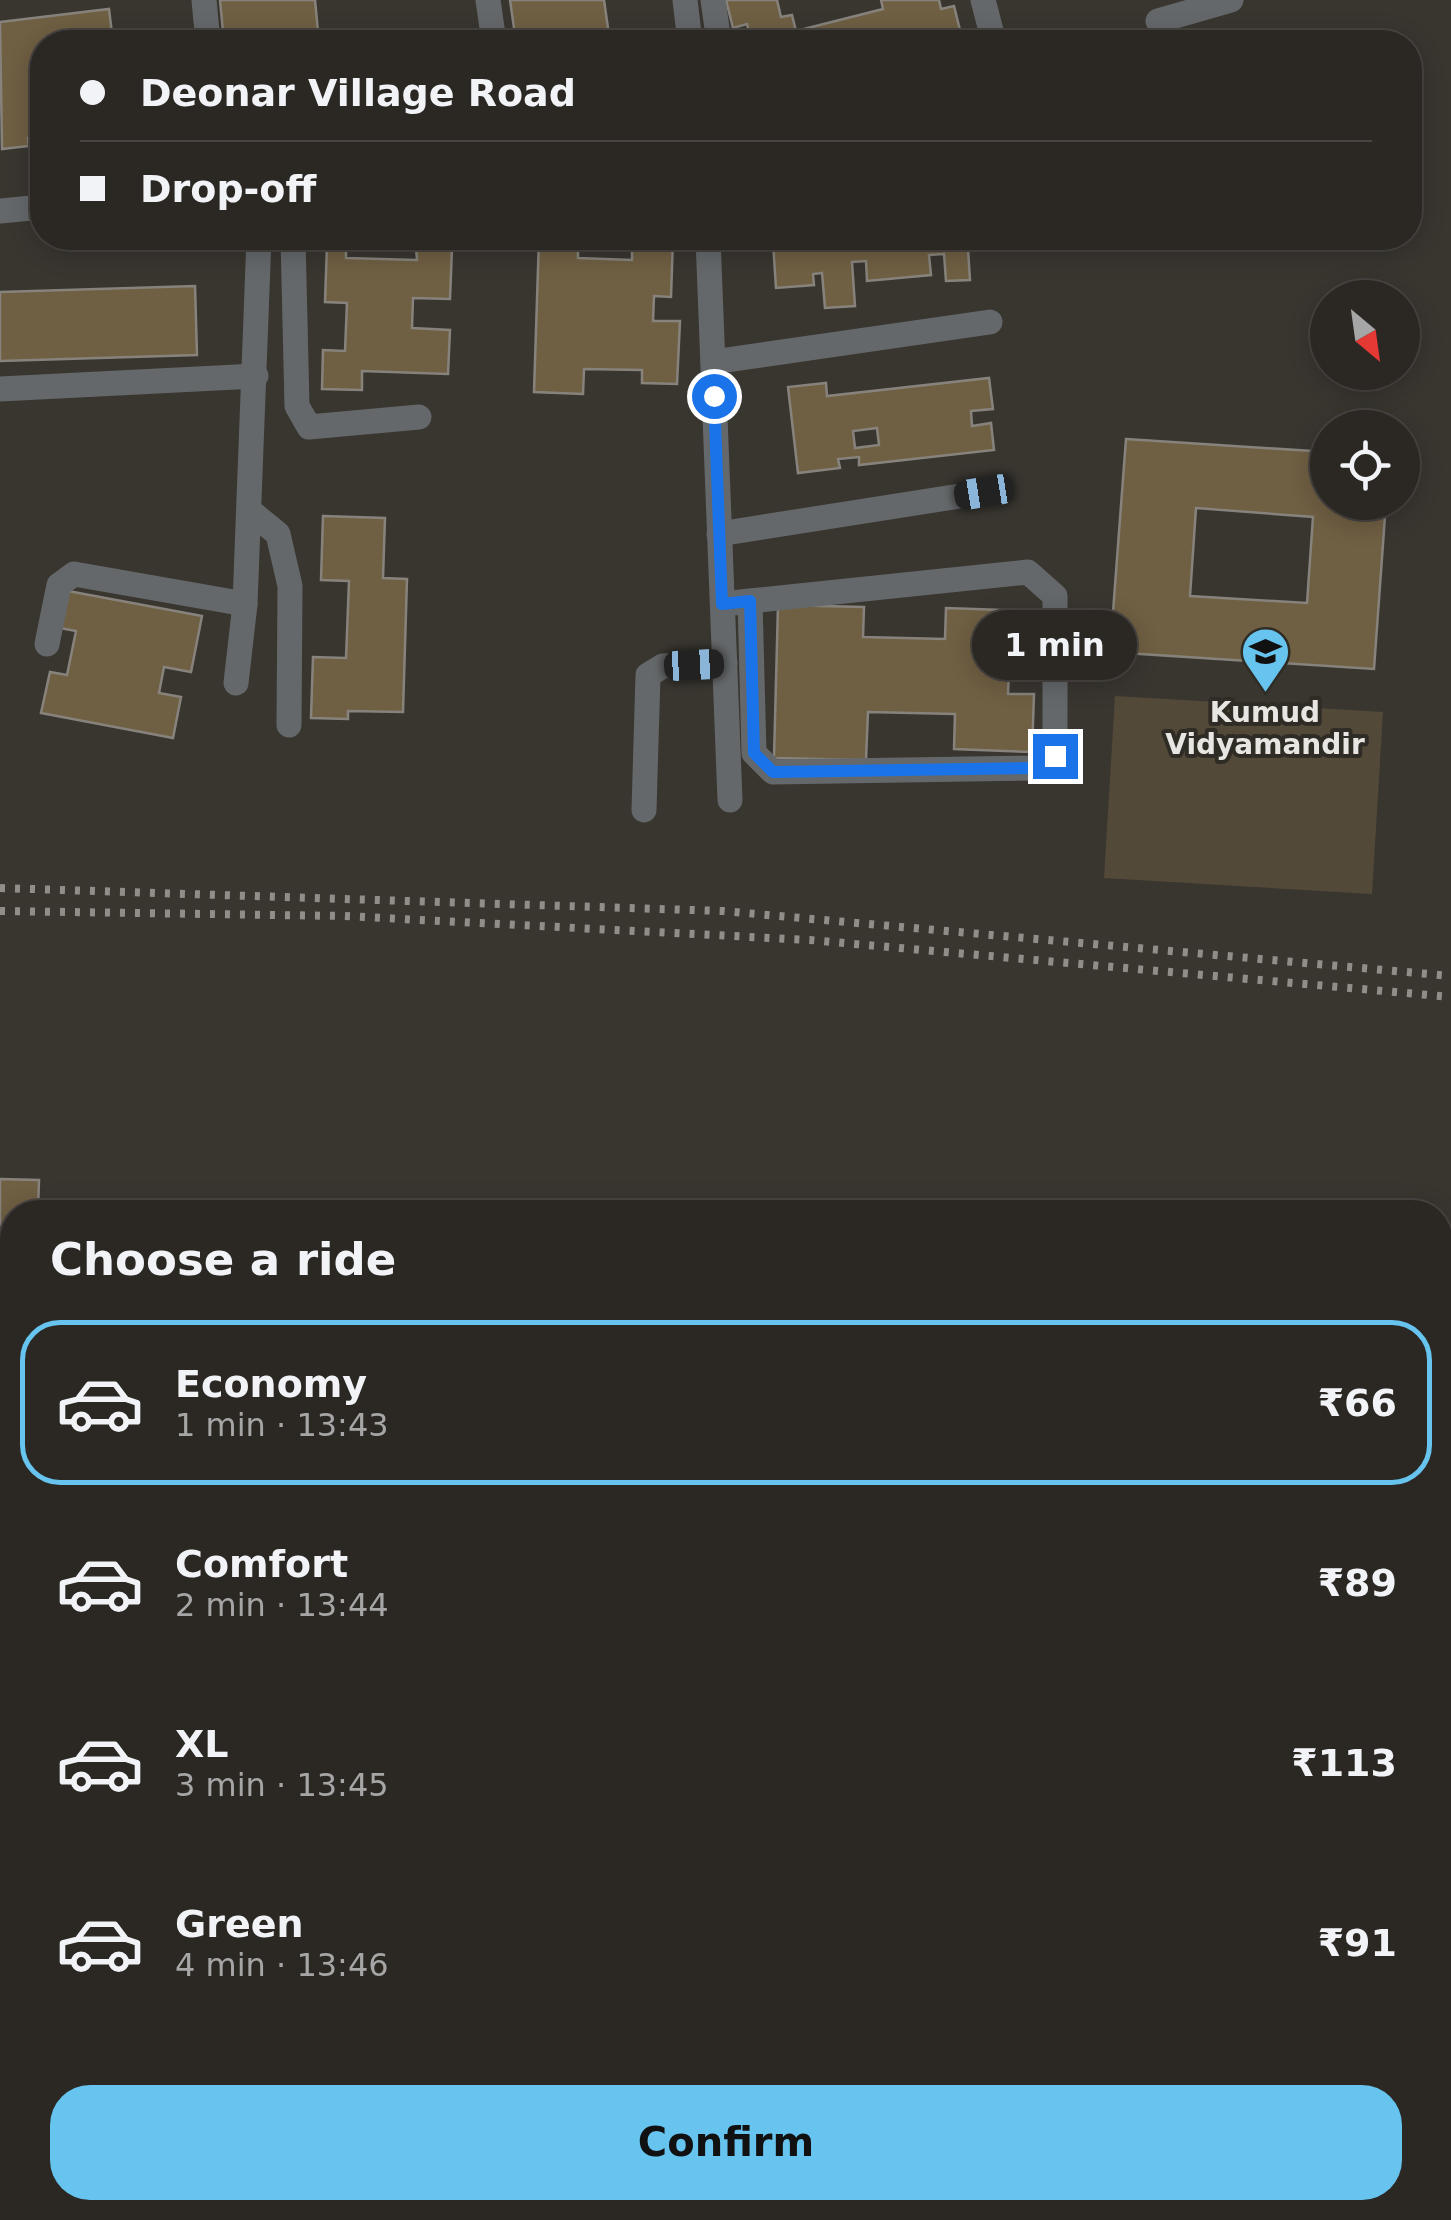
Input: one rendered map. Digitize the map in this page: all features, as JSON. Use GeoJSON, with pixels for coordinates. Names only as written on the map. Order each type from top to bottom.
{"type":"FeatureCollection","features":[{"type":"Feature","properties":{"kind":"street"},"geometry":{"type":"LineString","coordinates":[[204,0],[207,30]]}},
{"type":"Feature","properties":{"kind":"street"},"geometry":{"type":"LineString","coordinates":[[488,0],[492,30]]}},
{"type":"Feature","properties":{"kind":"street"},"geometry":{"type":"LineString","coordinates":[[685,0],[689,30]]}},
{"type":"Feature","properties":{"kind":"street"},"geometry":{"type":"LineString","coordinates":[[714,0],[718,30]]}},
{"type":"Feature","properties":{"kind":"street"},"geometry":{"type":"LineString","coordinates":[[983,0],[991,30]]}},
{"type":"Feature","properties":{"kind":"street"},"geometry":{"type":"LineString","coordinates":[[1158,21],[1231,0]]}},
{"type":"Feature","properties":{"kind":"street"},"geometry":{"type":"LineString","coordinates":[[0,211],[30,208]]}},
{"type":"Feature","properties":{"kind":"street"},"geometry":{"type":"LineString","coordinates":[[236,683],[250,511],[259,250]]}},
{"type":"Feature","properties":{"kind":"street"},"geometry":{"type":"LineString","coordinates":[[294,250],[297,406],[309,427],[419,417]]}},
{"type":"Feature","properties":{"kind":"street"},"geometry":{"type":"LineString","coordinates":[[708,250],[730,800]]}},
{"type":"Feature","properties":{"kind":"street"},"geometry":{"type":"LineString","coordinates":[[713,362],[990,322]]}},
{"type":"Feature","properties":{"kind":"street"},"geometry":{"type":"LineString","coordinates":[[0,389],[256,376]]}},
{"type":"Feature","properties":{"kind":"street"},"geometry":{"type":"LineString","coordinates":[[719,534],[984,492]]}},
{"type":"Feature","properties":{"kind":"street"},"geometry":{"type":"LineString","coordinates":[[250,511],[278,534],[290,586],[289,725]]}},
{"type":"Feature","properties":{"kind":"street"},"geometry":{"type":"LineString","coordinates":[[722,604],[750,601],[1028,572],[1054,596],[1055,756],[1038,768],[773,772],[754,753],[750,601]]}},
{"type":"Feature","properties":{"kind":"street"},"geometry":{"type":"LineString","coordinates":[[47,644],[58,585],[74,574],[245,604]]}},
{"type":"Feature","properties":{"kind":"street"},"geometry":{"type":"LineString","coordinates":[[644,810],[648,676],[662,666],[725,663]]}},
{"type":"Feature","properties":{"kind":"shaded area"},"geometry":{"type":"Polygon","coordinates":[[[1115,696],[1383,712],[1372,894],[1104,878],[1115,696]]]}},
{"type":"Feature","properties":{"kind":"building"},"geometry":{"type":"Polygon","coordinates":[[[220,0],[315,0],[318,30],[223,30],[220,0]]]}},
{"type":"Feature","properties":{"kind":"building"},"geometry":{"type":"Polygon","coordinates":[[[510,0],[604,0],[608,30],[514,30],[510,0]]]}},
{"type":"Feature","properties":{"kind":"building"},"geometry":{"type":"Polygon","coordinates":[[[726,0],[777,0],[781,17],[792,15],[796,30],[748,30],[747,24],[733,28],[726,0]]]}},
{"type":"Feature","properties":{"kind":"building"},"geometry":{"type":"Polygon","coordinates":[[[881,0],[939,0],[941,9],[954,6],[960,30],[800,30],[883,9],[881,0]]]}},
{"type":"Feature","properties":{"kind":"building"},"geometry":{"type":"Polygon","coordinates":[[[109,9],[112,30],[30,30],[29,146],[2,149],[0,22],[109,9]]]}},
{"type":"Feature","properties":{"kind":"building"},"geometry":{"type":"Polygon","coordinates":[[[327,250],[346,250],[346,258],[417,260],[416,250],[452,250],[450,299],[413,298],[412,328],[450,330],[448,374],[362,371],[362,390],[322,389],[323,350],[345,351],[347,303],[325,302],[327,250]]]}},
{"type":"Feature","properties":{"kind":"building"},"geometry":{"type":"Polygon","coordinates":[[[539,250],[578,250],[578,258],[632,260],[632,250],[673,250],[671,297],[654,296],[653,321],[680,321],[677,384],[642,383],[642,370],[584,369],[583,394],[534,392],[539,250]]]}},
{"type":"Feature","properties":{"kind":"building"},"geometry":{"type":"Polygon","coordinates":[[[774,250],[968,250],[970,280],[946,281],[944,254],[929,255],[931,275],[867,281],[866,261],[852,262],[855,306],[825,308],[822,273],[813,274],[814,285],[776,288],[774,250]]]}},
{"type":"Feature","properties":{"kind":"building"},"geometry":{"type":"Polygon","coordinates":[[[195,286],[197,355],[0,361],[0,292],[195,286]]]}},
{"type":"Feature","properties":{"kind":"building"},"geometry":{"type":"Polygon","coordinates":[[[989,378],[993,409],[971,411],[972,426],[991,423],[994,450],[859,465],[859,457],[838,459],[840,468],[798,473],[788,387],[826,383],[827,396],[989,378]],[[877,428],[853,431],[855,448],[879,445],[877,428]]]}},
{"type":"Feature","properties":{"kind":"building"},"geometry":{"type":"Polygon","coordinates":[[[1126,439],[1310,451],[1310,517],[1196,508],[1190,596],[1307,603],[1313,520],[1385,520],[1374,669],[1110,652],[1126,439]]]}},
{"type":"Feature","properties":{"kind":"building"},"geometry":{"type":"Polygon","coordinates":[[[323,516],[385,518],[383,578],[407,579],[403,712],[348,711],[348,719],[311,718],[313,657],[346,658],[349,581],[321,580],[323,516]]]}},
{"type":"Feature","properties":{"kind":"building"},"geometry":{"type":"Polygon","coordinates":[[[68,591],[202,616],[191,672],[164,667],[159,693],[181,697],[173,738],[41,713],[50,672],[67,675],[76,631],[60,628],[68,591]]]}},
{"type":"Feature","properties":{"kind":"building"},"geometry":{"type":"Polygon","coordinates":[[[778,605],[864,607],[863,637],[945,639],[946,608],[1035,611],[1035,647],[1010,646],[1008,694],[1034,694],[1032,752],[954,749],[955,714],[868,712],[866,760],[774,758],[778,605]]]}},
{"type":"Feature","properties":{"kind":"building"},"geometry":{"type":"Polygon","coordinates":[[[0,1179],[39,1180],[38,1200],[0,1200],[0,1179]]]}},
{"type":"Feature","properties":{"kind":"railway"},"geometry":{"type":"LineString","coordinates":[[0,888],[723,911],[1451,976]]}},
{"type":"Feature","properties":{"kind":"railway"},"geometry":{"type":"LineString","coordinates":[[0,911],[344,916],[810,940],[1451,997]]}},
{"type":"Feature","properties":{"kind":"place","name":"Kumud Vidyamandir"},"geometry":{"type":"Point","coordinates":[1265,694]}},
{"type":"Feature","properties":{"kind":"route"},"geometry":{"type":"LineString","coordinates":[[714,396],[722,604],[750,601],[754,753],[773,772],[1038,768],[1055,756]]}}]}
